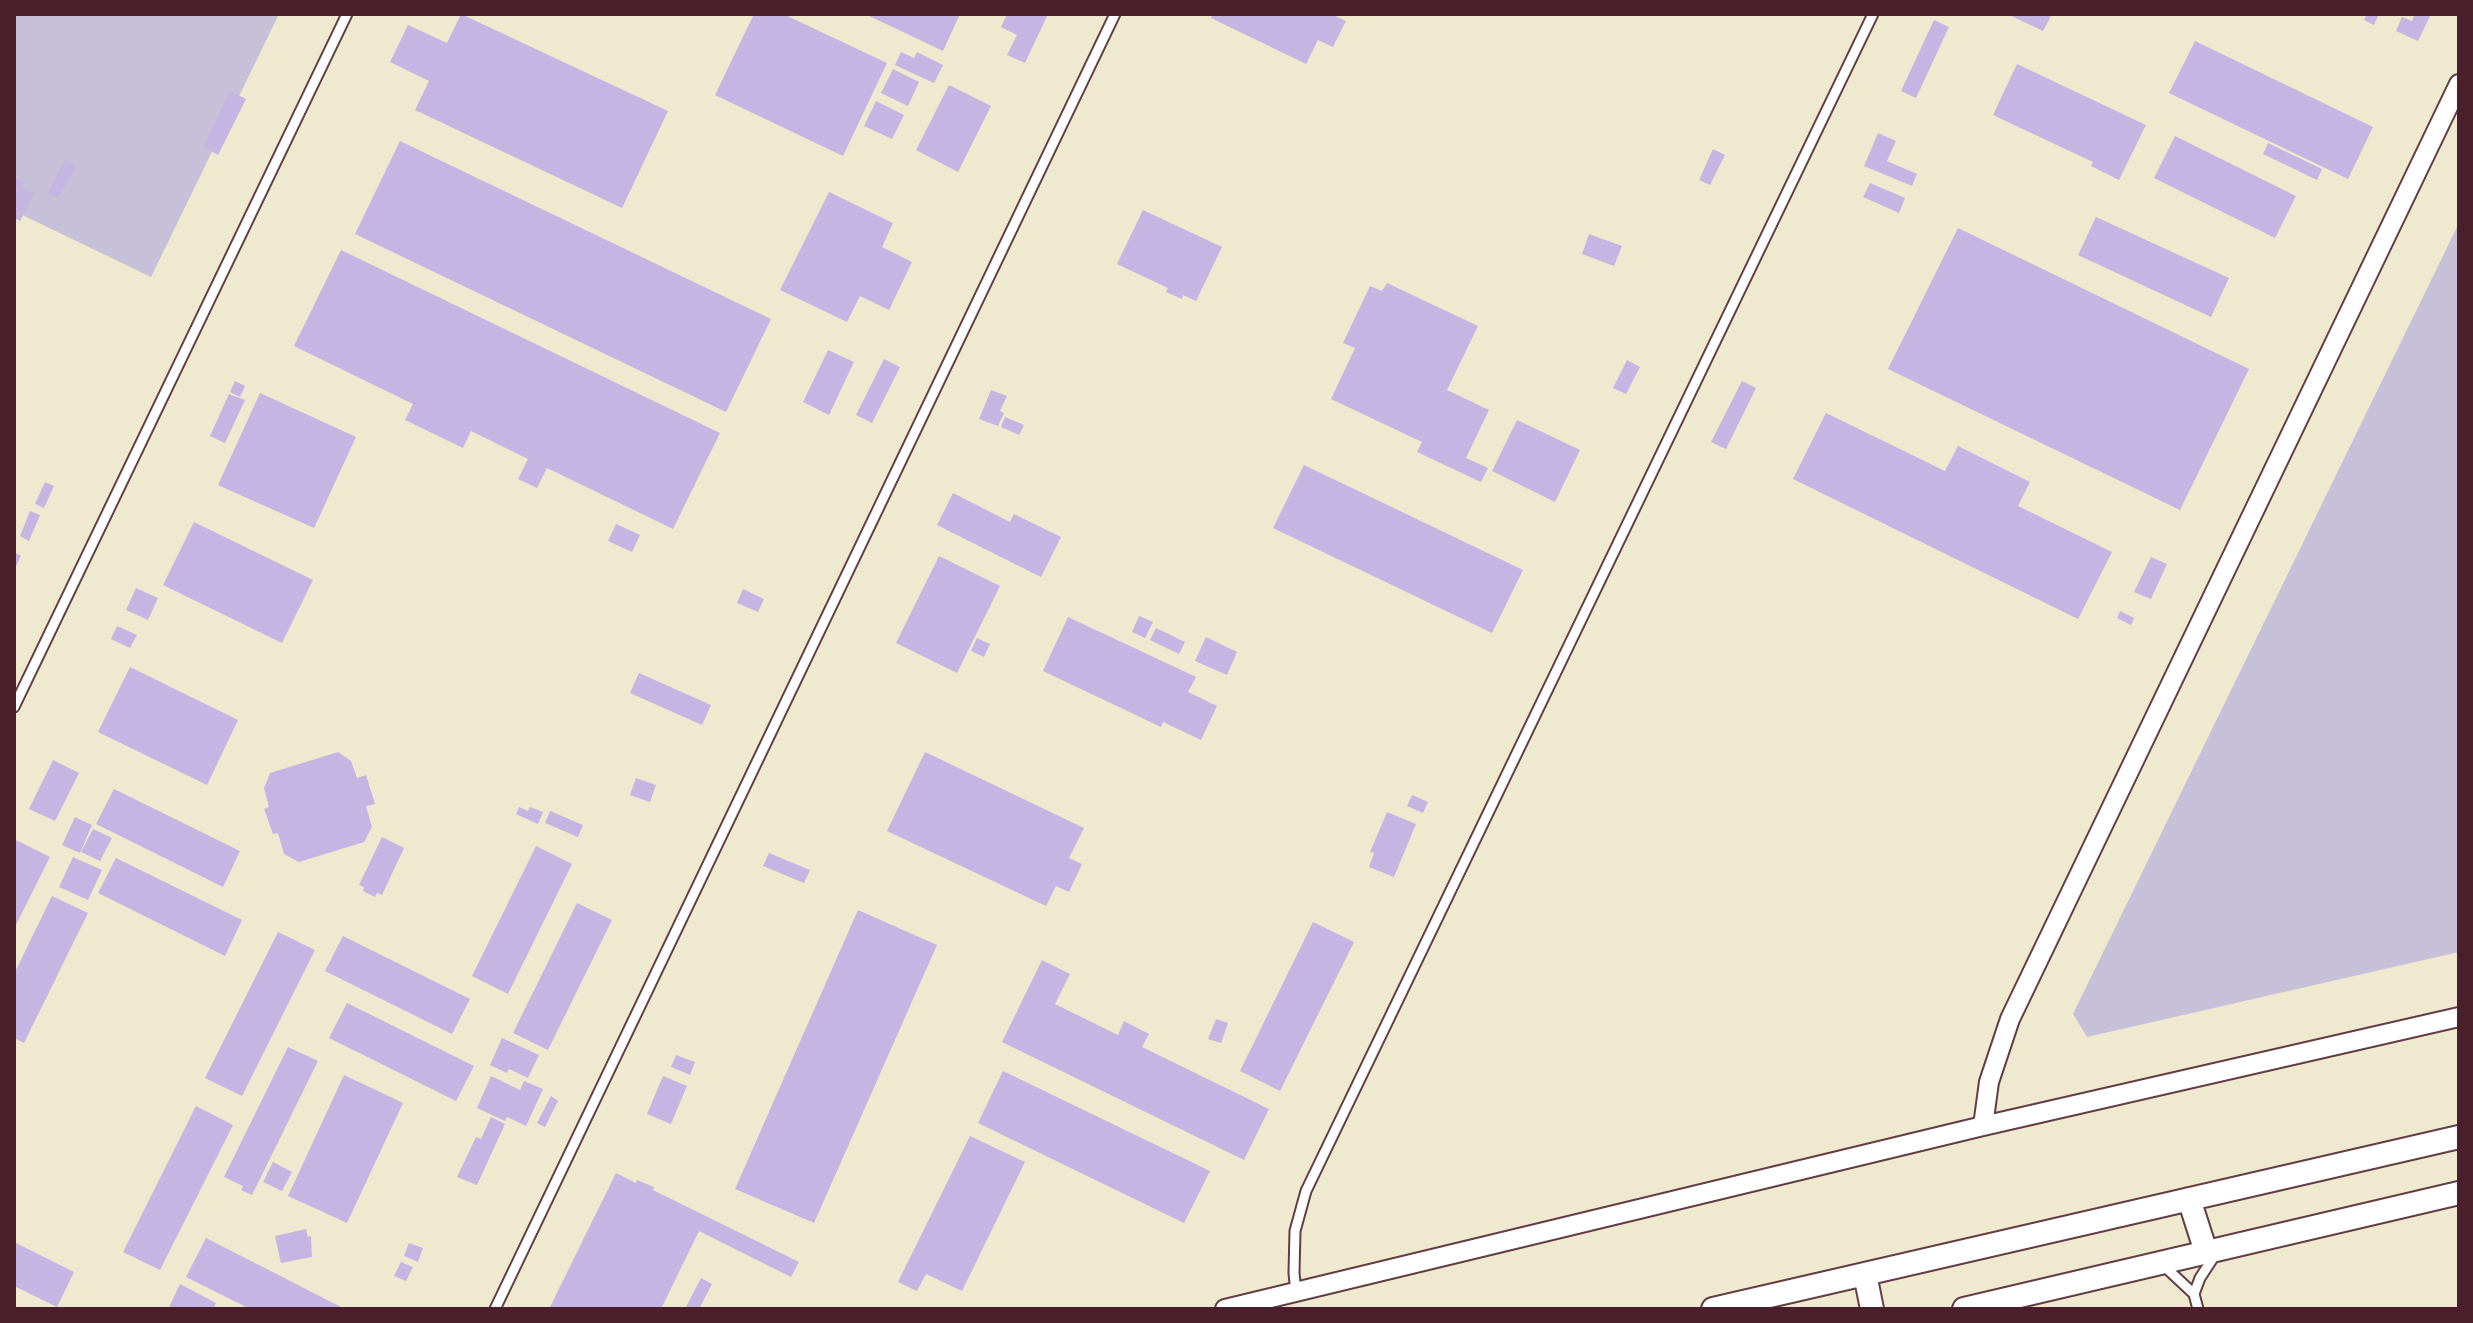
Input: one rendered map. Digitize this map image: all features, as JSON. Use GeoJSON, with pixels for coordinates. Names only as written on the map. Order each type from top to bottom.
{"type":"FeatureCollection","features":[{"type":"Feature","properties":{"kind":"street"},"geometry":{"type":"LineString","coordinates":[[1983,1126],[1989,1082],[2010,1019],[2459,84]]}},
{"type":"Feature","properties":{"kind":"street"},"geometry":{"type":"LineString","coordinates":[[1225,1309],[1983,1126],[2459,1017]]}},
{"type":"Feature","properties":{"kind":"street"},"geometry":{"type":"LineString","coordinates":[[1713,1309],[2459,1137]]}},
{"type":"Feature","properties":{"kind":"street"},"geometry":{"type":"LineString","coordinates":[[1964,1309],[2452,1198]]}},
{"type":"Feature","properties":{"kind":"street"},"geometry":{"type":"LineString","coordinates":[[2189,1199],[2213,1250]]}},
{"type":"Feature","properties":{"kind":"street"},"geometry":{"type":"LineString","coordinates":[[1865,1274],[1872,1309]]}},
{"type":"Feature","properties":{"kind":"lane"},"geometry":{"type":"LineString","coordinates":[[14,707],[347,14]]}},
{"type":"Feature","properties":{"kind":"lane"},"geometry":{"type":"LineString","coordinates":[[495,1309],[1115,14]]}},
{"type":"Feature","properties":{"kind":"lane"},"geometry":{"type":"LineString","coordinates":[[1296,1293],[1293,1262],[1295,1231],[1306,1191],[1873,14]]}},
{"type":"Feature","properties":{"kind":"lane"},"geometry":{"type":"LineString","coordinates":[[2194,1294],[2213,1250]]}},
{"type":"Feature","properties":{"kind":"lane"},"geometry":{"type":"LineString","coordinates":[[2161,1263],[2194,1294],[2198,1309]]}},
{"type":"Feature","properties":{"kind":"shaded area"},"geometry":{"type":"Polygon","coordinates":[[[14,14],[279,14],[151,277],[14,211],[14,14]]]}},
{"type":"Feature","properties":{"kind":"shaded area"},"geometry":{"type":"Polygon","coordinates":[[[2459,223],[2459,952],[2087,1037],[2073,1014],[2459,223]]]}},
{"type":"Feature","properties":{"kind":"building"},"geometry":{"type":"Polygon","coordinates":[[[461,14],[668,111],[622,208],[415,110],[429,81],[390,62],[408,25],[447,43],[461,14]]]}},
{"type":"Feature","properties":{"kind":"building"},"geometry":{"type":"Polygon","coordinates":[[[754,14],[783,14],[887,63],[843,156],[715,95],[754,14]]]}},
{"type":"Feature","properties":{"kind":"building"},"geometry":{"type":"Polygon","coordinates":[[[865,14],[960,14],[943,51],[865,14]]]}},
{"type":"Feature","properties":{"kind":"building"},"geometry":{"type":"Polygon","coordinates":[[[1007,14],[1048,14],[1025,63],[1007,55],[1017,35],[1001,27],[1007,14]]]}},
{"type":"Feature","properties":{"kind":"building"},"geometry":{"type":"Polygon","coordinates":[[[1213,14],[1331,14],[1346,21],[1333,47],[1318,40],[1306,64],[1211,18],[1213,14]]]}},
{"type":"Feature","properties":{"kind":"building"},"geometry":{"type":"Polygon","coordinates":[[[2007,14],[2052,14],[2043,31],[2007,14]]]}},
{"type":"Feature","properties":{"kind":"building"},"geometry":{"type":"Polygon","coordinates":[[[2367,14],[2379,14],[2374,25],[2364,20],[2367,14]]]}},
{"type":"Feature","properties":{"kind":"building"},"geometry":{"type":"Polygon","coordinates":[[[2415,14],[2431,14],[2418,41],[2396,31],[2402,17],[2412,21],[2415,14]]]}},
{"type":"Feature","properties":{"kind":"building"},"geometry":{"type":"Polygon","coordinates":[[[1934,20],[1949,27],[1916,98],[1901,91],[1934,20]]]}},
{"type":"Feature","properties":{"kind":"building"},"geometry":{"type":"Polygon","coordinates":[[[2195,41],[2373,127],[2348,179],[2169,93],[2195,41]]]}},
{"type":"Feature","properties":{"kind":"building"},"geometry":{"type":"Polygon","coordinates":[[[901,52],[914,58],[917,52],[943,65],[934,83],[895,65],[901,52]]]}},
{"type":"Feature","properties":{"kind":"building"},"geometry":{"type":"Polygon","coordinates":[[[2017,64],[2146,125],[2119,180],[2091,166],[2093,162],[1993,115],[2017,64]]]}},
{"type":"Feature","properties":{"kind":"building"},"geometry":{"type":"Polygon","coordinates":[[[893,69],[919,82],[908,106],[881,93],[893,69]]]}},
{"type":"Feature","properties":{"kind":"building"},"geometry":{"type":"Polygon","coordinates":[[[949,85],[991,106],[958,172],[916,150],[949,85]]]}},
{"type":"Feature","properties":{"kind":"building"},"geometry":{"type":"Polygon","coordinates":[[[230,91],[246,99],[218,155],[203,147],[230,91]]]}},
{"type":"Feature","properties":{"kind":"building"},"geometry":{"type":"Polygon","coordinates":[[[876,101],[904,115],[892,139],[864,126],[876,101]]]}},
{"type":"Feature","properties":{"kind":"building"},"geometry":{"type":"Polygon","coordinates":[[[1878,133],[1896,141],[1887,161],[1917,174],[1912,186],[1864,166],[1878,133]]]}},
{"type":"Feature","properties":{"kind":"building"},"geometry":{"type":"Polygon","coordinates":[[[2175,136],[2296,196],[2275,238],[2154,178],[2175,136]]]}},
{"type":"Feature","properties":{"kind":"building"},"geometry":{"type":"Polygon","coordinates":[[[400,141],[771,319],[726,412],[355,234],[400,141]]]}},
{"type":"Feature","properties":{"kind":"building"},"geometry":{"type":"Polygon","coordinates":[[[2268,143],[2322,169],[2317,180],[2263,154],[2268,143]]]}},
{"type":"Feature","properties":{"kind":"building"},"geometry":{"type":"Polygon","coordinates":[[[1713,149],[1725,155],[1710,185],[1699,180],[1713,149]]]}},
{"type":"Feature","properties":{"kind":"building"},"geometry":{"type":"Polygon","coordinates":[[[65,160],[76,166],[58,198],[48,193],[65,160]]]}},
{"type":"Feature","properties":{"kind":"building"},"geometry":{"type":"Polygon","coordinates":[[[14,178],[24,183],[22,188],[34,193],[20,221],[14,218],[14,178]]]}},
{"type":"Feature","properties":{"kind":"building"},"geometry":{"type":"Polygon","coordinates":[[[1870,183],[1905,198],[1899,213],[1863,197],[1870,183]]]}},
{"type":"Feature","properties":{"kind":"building"},"geometry":{"type":"Polygon","coordinates":[[[829,192],[893,223],[882,247],[912,262],[889,310],[860,296],[847,322],[780,290],[829,192]]]}},
{"type":"Feature","properties":{"kind":"building"},"geometry":{"type":"Polygon","coordinates":[[[1143,210],[1222,247],[1196,301],[1166,292],[1168,288],[1117,264],[1143,210]]]}},
{"type":"Feature","properties":{"kind":"building"},"geometry":{"type":"Polygon","coordinates":[[[2096,217],[2229,278],[2211,317],[2078,255],[2096,217]]]}},
{"type":"Feature","properties":{"kind":"building"},"geometry":{"type":"Polygon","coordinates":[[[1958,228],[2249,369],[2180,510],[1888,369],[1958,228]]]}},
{"type":"Feature","properties":{"kind":"building"},"geometry":{"type":"Polygon","coordinates":[[[1589,234],[1622,246],[1614,266],[1582,254],[1589,234]]]}},
{"type":"Feature","properties":{"kind":"building"},"geometry":{"type":"Polygon","coordinates":[[[341,250],[720,433],[673,529],[547,468],[537,488],[518,479],[528,459],[471,431],[463,448],[405,420],[413,404],[294,346],[341,250]]]}},
{"type":"Feature","properties":{"kind":"building"},"geometry":{"type":"Polygon","coordinates":[[[1387,283],[1478,326],[1447,390],[1489,410],[1466,458],[1488,468],[1481,482],[1417,452],[1422,442],[1331,399],[1355,348],[1343,343],[1370,286],[1382,291],[1387,283]]]}},
{"type":"Feature","properties":{"kind":"building"},"geometry":{"type":"Polygon","coordinates":[[[828,350],[854,362],[829,415],[803,402],[828,350]]]}},
{"type":"Feature","properties":{"kind":"building"},"geometry":{"type":"Polygon","coordinates":[[[884,359],[900,367],[872,423],[856,415],[884,359]]]}},
{"type":"Feature","properties":{"kind":"building"},"geometry":{"type":"Polygon","coordinates":[[[1627,360],[1640,367],[1626,394],[1613,388],[1627,360]]]}},
{"type":"Feature","properties":{"kind":"building"},"geometry":{"type":"Polygon","coordinates":[[[235,381],[245,386],[240,397],[230,392],[235,381]]]}},
{"type":"Feature","properties":{"kind":"building"},"geometry":{"type":"Polygon","coordinates":[[[1742,381],[1756,388],[1726,449],[1711,442],[1742,381]]]}},
{"type":"Feature","properties":{"kind":"building"},"geometry":{"type":"Polygon","coordinates":[[[991,390],[1007,396],[998,426],[979,419],[991,390]]]}},
{"type":"Feature","properties":{"kind":"building"},"geometry":{"type":"Polygon","coordinates":[[[260,393],[356,437],[314,528],[218,485],[260,393]]]}},
{"type":"Feature","properties":{"kind":"building"},"geometry":{"type":"Polygon","coordinates":[[[229,394],[245,400],[225,443],[210,436],[229,394]]]}},
{"type":"Feature","properties":{"kind":"building"},"geometry":{"type":"Polygon","coordinates":[[[1826,413],[1945,471],[1958,446],[2030,482],[2018,506],[2112,552],[2078,619],[1793,479],[1826,413]]]}},
{"type":"Feature","properties":{"kind":"building"},"geometry":{"type":"Polygon","coordinates":[[[1005,417],[1024,425],[1019,435],[1001,427],[1005,417]]]}},
{"type":"Feature","properties":{"kind":"building"},"geometry":{"type":"Polygon","coordinates":[[[1517,420],[1580,450],[1555,502],[1492,471],[1517,420]]]}},
{"type":"Feature","properties":{"kind":"building"},"geometry":{"type":"Polygon","coordinates":[[[1304,465],[1523,570],[1492,633],[1273,528],[1304,465]]]}},
{"type":"Feature","properties":{"kind":"building"},"geometry":{"type":"Polygon","coordinates":[[[45,482],[54,486],[44,508],[35,504],[45,482]]]}},
{"type":"Feature","properties":{"kind":"building"},"geometry":{"type":"Polygon","coordinates":[[[953,493],[1010,522],[1014,514],[1061,537],[1041,577],[937,525],[953,493]]]}},
{"type":"Feature","properties":{"kind":"building"},"geometry":{"type":"Polygon","coordinates":[[[30,511],[40,515],[29,541],[20,536],[30,511]]]}},
{"type":"Feature","properties":{"kind":"building"},"geometry":{"type":"Polygon","coordinates":[[[194,522],[313,580],[282,643],[163,585],[194,522]]]}},
{"type":"Feature","properties":{"kind":"building"},"geometry":{"type":"Polygon","coordinates":[[[616,524],[640,535],[632,552],[608,541],[616,524]]]}},
{"type":"Feature","properties":{"kind":"building"},"geometry":{"type":"Polygon","coordinates":[[[14,552],[21,556],[14,570],[14,552]]]}},
{"type":"Feature","properties":{"kind":"building"},"geometry":{"type":"Polygon","coordinates":[[[939,556],[1000,586],[957,673],[896,643],[939,556]]]}},
{"type":"Feature","properties":{"kind":"building"},"geometry":{"type":"Polygon","coordinates":[[[2151,557],[2167,564],[2151,599],[2134,592],[2151,557]]]}},
{"type":"Feature","properties":{"kind":"building"},"geometry":{"type":"Polygon","coordinates":[[[136,588],[158,598],[148,620],[126,610],[136,588]]]}},
{"type":"Feature","properties":{"kind":"building"},"geometry":{"type":"Polygon","coordinates":[[[743,589],[764,599],[758,612],[737,603],[743,589]]]}},
{"type":"Feature","properties":{"kind":"building"},"geometry":{"type":"Polygon","coordinates":[[[2120,611],[2134,618],[2131,625],[2117,618],[2120,611]]]}},
{"type":"Feature","properties":{"kind":"building"},"geometry":{"type":"Polygon","coordinates":[[[1139,616],[1153,622],[1145,638],[1132,632],[1139,616]]]}},
{"type":"Feature","properties":{"kind":"building"},"geometry":{"type":"Polygon","coordinates":[[[1068,617],[1196,677],[1188,692],[1217,706],[1201,740],[1163,722],[1161,727],[1043,671],[1068,617]]]}},
{"type":"Feature","properties":{"kind":"building"},"geometry":{"type":"Polygon","coordinates":[[[117,626],[137,635],[130,648],[111,639],[117,626]]]}},
{"type":"Feature","properties":{"kind":"building"},"geometry":{"type":"Polygon","coordinates":[[[1156,628],[1185,642],[1179,654],[1150,640],[1156,628]]]}},
{"type":"Feature","properties":{"kind":"building"},"geometry":{"type":"Polygon","coordinates":[[[1206,637],[1237,652],[1227,675],[1195,661],[1206,637]]]}},
{"type":"Feature","properties":{"kind":"building"},"geometry":{"type":"Polygon","coordinates":[[[977,638],[990,644],[984,657],[971,651],[977,638]]]}},
{"type":"Feature","properties":{"kind":"building"},"geometry":{"type":"Polygon","coordinates":[[[130,667],[238,720],[207,785],[98,732],[130,667]]]}},
{"type":"Feature","properties":{"kind":"building"},"geometry":{"type":"Polygon","coordinates":[[[639,673],[711,705],[702,725],[630,693],[639,673]]]}},
{"type":"Feature","properties":{"kind":"building"},"geometry":{"type":"Polygon","coordinates":[[[338,752],[351,761],[357,778],[366,775],[375,804],[366,806],[372,827],[364,842],[299,862],[284,854],[278,833],[273,834],[264,809],[269,807],[264,788],[270,773],[338,752]]]}},
{"type":"Feature","properties":{"kind":"building"},"geometry":{"type":"Polygon","coordinates":[[[925,752],[1084,828],[1069,858],[1082,864],[1069,892],[1056,886],[1046,906],[887,831],[925,752]]]}},
{"type":"Feature","properties":{"kind":"building"},"geometry":{"type":"Polygon","coordinates":[[[53,760],[79,773],[55,821],[29,809],[53,760]]]}},
{"type":"Feature","properties":{"kind":"building"},"geometry":{"type":"Polygon","coordinates":[[[636,778],[656,785],[650,802],[630,795],[636,778]]]}},
{"type":"Feature","properties":{"kind":"building"},"geometry":{"type":"Polygon","coordinates":[[[114,789],[240,851],[223,887],[96,824],[114,789]]]}},
{"type":"Feature","properties":{"kind":"building"},"geometry":{"type":"Polygon","coordinates":[[[1412,795],[1428,802],[1423,813],[1407,806],[1412,795]]]}},
{"type":"Feature","properties":{"kind":"building"},"geometry":{"type":"Polygon","coordinates":[[[519,807],[543,812],[538,824],[516,814],[519,807]]]}},
{"type":"Feature","properties":{"kind":"building"},"geometry":{"type":"Polygon","coordinates":[[[550,811],[583,825],[578,837],[545,823],[550,811]]]}},
{"type":"Feature","properties":{"kind":"building"},"geometry":{"type":"Polygon","coordinates":[[[1387,812],[1416,824],[1394,877],[1369,867],[1374,853],[1370,852],[1387,812]]]}},
{"type":"Feature","properties":{"kind":"building"},"geometry":{"type":"Polygon","coordinates":[[[75,817],[92,825],[80,853],[62,845],[75,817]]]}},
{"type":"Feature","properties":{"kind":"building"},"geometry":{"type":"Polygon","coordinates":[[[93,829],[112,838],[100,861],[81,852],[93,829]]]}},
{"type":"Feature","properties":{"kind":"building"},"geometry":{"type":"Polygon","coordinates":[[[382,837],[404,848],[382,895],[377,893],[375,897],[359,885],[382,837]]]}},
{"type":"Feature","properties":{"kind":"building"},"geometry":{"type":"Polygon","coordinates":[[[14,839],[50,857],[14,929],[14,839]]]}},
{"type":"Feature","properties":{"kind":"building"},"geometry":{"type":"Polygon","coordinates":[[[536,846],[572,864],[508,994],[472,976],[536,846]]]}},
{"type":"Feature","properties":{"kind":"building"},"geometry":{"type":"Polygon","coordinates":[[[769,853],[810,870],[804,883],[763,866],[769,853]]]}},
{"type":"Feature","properties":{"kind":"building"},"geometry":{"type":"Polygon","coordinates":[[[73,857],[102,870],[88,900],[59,887],[73,857]]]}},
{"type":"Feature","properties":{"kind":"building"},"geometry":{"type":"Polygon","coordinates":[[[116,858],[242,920],[225,956],[98,893],[116,858]]]}},
{"type":"Feature","properties":{"kind":"building"},"geometry":{"type":"Polygon","coordinates":[[[52,896],[88,913],[24,1043],[14,1038],[14,974],[52,896]]]}},
{"type":"Feature","properties":{"kind":"building"},"geometry":{"type":"Polygon","coordinates":[[[577,903],[612,920],[548,1050],[513,1033],[577,903]]]}},
{"type":"Feature","properties":{"kind":"building"},"geometry":{"type":"Polygon","coordinates":[[[858,910],[937,945],[814,1223],[735,1189],[858,910]]]}},
{"type":"Feature","properties":{"kind":"building"},"geometry":{"type":"Polygon","coordinates":[[[1313,922],[1354,942],[1280,1091],[1240,1071],[1313,922]]]}},
{"type":"Feature","properties":{"kind":"building"},"geometry":{"type":"Polygon","coordinates":[[[278,932],[315,950],[242,1096],[205,1078],[278,932]]]}},
{"type":"Feature","properties":{"kind":"building"},"geometry":{"type":"Polygon","coordinates":[[[343,936],[470,999],[452,1034],[325,971],[343,936]]]}},
{"type":"Feature","properties":{"kind":"building"},"geometry":{"type":"Polygon","coordinates":[[[1042,960],[1070,974],[1055,1004],[1118,1035],[1124,1021],[1149,1034],[1142,1047],[1269,1109],[1244,1160],[1002,1042],[1042,960]]]}},
{"type":"Feature","properties":{"kind":"building"},"geometry":{"type":"Polygon","coordinates":[[[347,1003],[474,1066],[456,1101],[329,1038],[347,1003]]]}},
{"type":"Feature","properties":{"kind":"building"},"geometry":{"type":"Polygon","coordinates":[[[1216,1019],[1228,1023],[1221,1043],[1208,1039],[1216,1019]]]}},
{"type":"Feature","properties":{"kind":"building"},"geometry":{"type":"Polygon","coordinates":[[[502,1038],[539,1055],[528,1078],[490,1065],[502,1038]]]}},
{"type":"Feature","properties":{"kind":"building"},"geometry":{"type":"Polygon","coordinates":[[[288,1047],[318,1061],[252,1195],[241,1190],[243,1186],[224,1177],[288,1047]]]}},
{"type":"Feature","properties":{"kind":"building"},"geometry":{"type":"Polygon","coordinates":[[[676,1055],[695,1062],[690,1075],[671,1067],[676,1055]]]}},
{"type":"Feature","properties":{"kind":"building"},"geometry":{"type":"Polygon","coordinates":[[[1003,1071],[1210,1171],[1184,1223],[978,1123],[1003,1071]]]}},
{"type":"Feature","properties":{"kind":"building"},"geometry":{"type":"Polygon","coordinates":[[[344,1075],[403,1103],[347,1223],[288,1196],[344,1075]]]}},
{"type":"Feature","properties":{"kind":"building"},"geometry":{"type":"Polygon","coordinates":[[[491,1076],[520,1090],[524,1081],[543,1089],[526,1126],[507,1117],[505,1121],[477,1108],[491,1076]]]}},
{"type":"Feature","properties":{"kind":"building"},"geometry":{"type":"Polygon","coordinates":[[[663,1076],[687,1086],[671,1124],[647,1114],[663,1076]]]}},
{"type":"Feature","properties":{"kind":"building"},"geometry":{"type":"Polygon","coordinates":[[[551,1096],[558,1101],[545,1127],[537,1123],[551,1096]]]}},
{"type":"Feature","properties":{"kind":"building"},"geometry":{"type":"Polygon","coordinates":[[[196,1106],[233,1125],[160,1270],[123,1252],[196,1106]]]}},
{"type":"Feature","properties":{"kind":"building"},"geometry":{"type":"Polygon","coordinates":[[[491,1117],[505,1124],[477,1185],[457,1177],[476,1137],[481,1139],[491,1117]]]}},
{"type":"Feature","properties":{"kind":"building"},"geometry":{"type":"Polygon","coordinates":[[[970,1136],[1025,1162],[962,1291],[926,1274],[917,1291],[898,1282],[970,1136]]]}},
{"type":"Feature","properties":{"kind":"building"},"geometry":{"type":"Polygon","coordinates":[[[273,1162],[292,1172],[282,1191],[263,1182],[273,1162]]]}},
{"type":"Feature","properties":{"kind":"building"},"geometry":{"type":"Polygon","coordinates":[[[616,1173],[636,1183],[637,1180],[654,1187],[653,1190],[799,1262],[791,1277],[699,1231],[661,1309],[549,1309],[616,1173]]]}},
{"type":"Feature","properties":{"kind":"building"},"geometry":{"type":"Polygon","coordinates":[[[306,1229],[308,1237],[311,1236],[312,1257],[281,1263],[275,1236],[306,1229]]]}},
{"type":"Feature","properties":{"kind":"building"},"geometry":{"type":"Polygon","coordinates":[[[206,1238],[345,1309],[250,1309],[186,1277],[206,1238]]]}},
{"type":"Feature","properties":{"kind":"building"},"geometry":{"type":"Polygon","coordinates":[[[14,1242],[74,1272],[57,1307],[14,1286],[14,1242]]]}},
{"type":"Feature","properties":{"kind":"building"},"geometry":{"type":"Polygon","coordinates":[[[409,1243],[423,1248],[418,1262],[404,1256],[409,1243]]]}},
{"type":"Feature","properties":{"kind":"building"},"geometry":{"type":"Polygon","coordinates":[[[401,1262],[413,1267],[406,1281],[394,1276],[401,1262]]]}},
{"type":"Feature","properties":{"kind":"building"},"geometry":{"type":"Polygon","coordinates":[[[701,1278],[712,1284],[699,1309],[685,1309],[701,1278]]]}},
{"type":"Feature","properties":{"kind":"building"},"geometry":{"type":"Polygon","coordinates":[[[180,1284],[216,1303],[213,1309],[169,1307],[180,1284]]]}}]}
